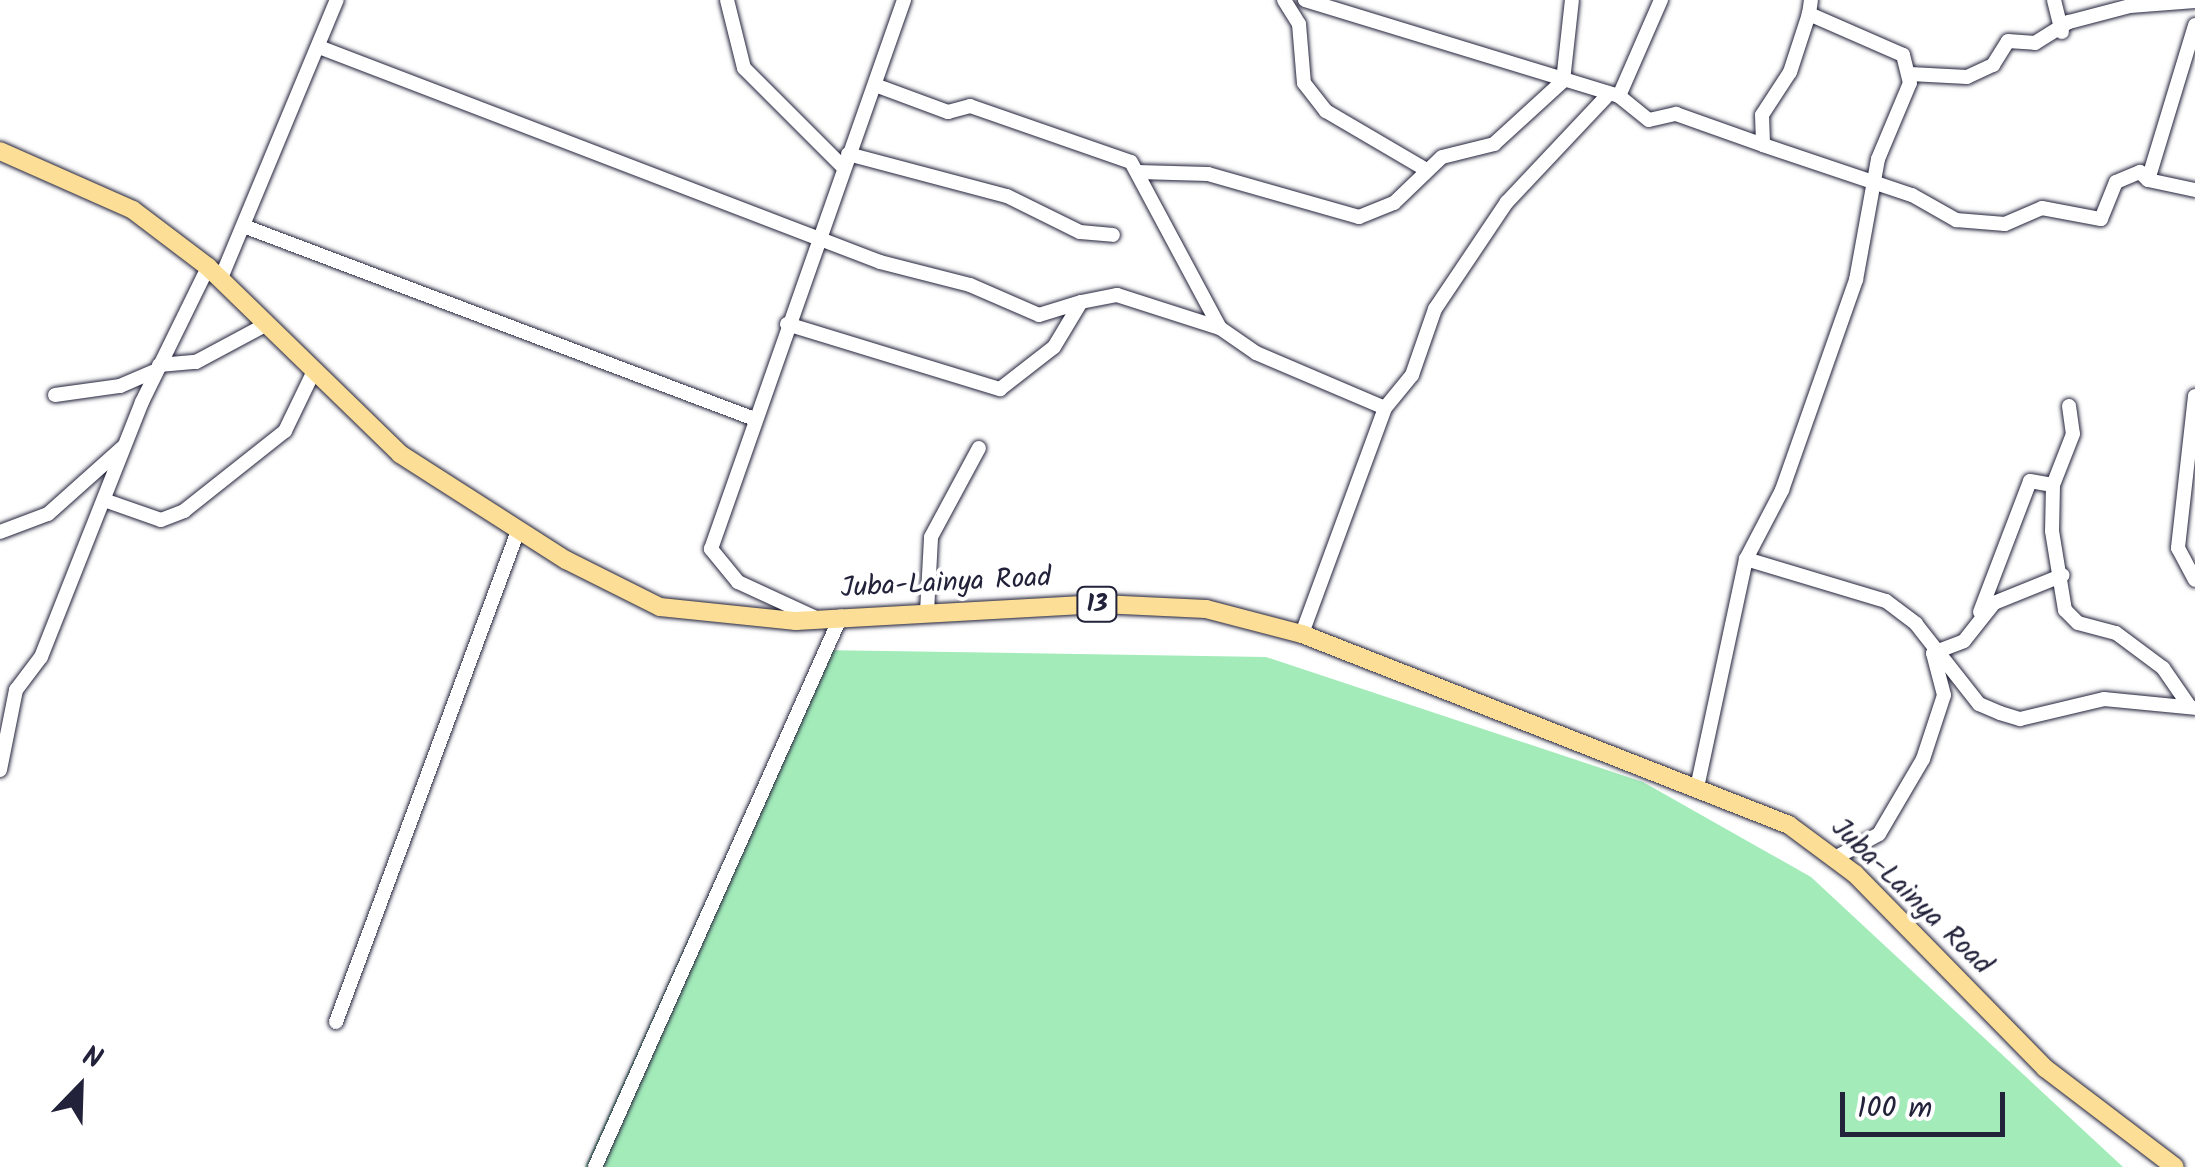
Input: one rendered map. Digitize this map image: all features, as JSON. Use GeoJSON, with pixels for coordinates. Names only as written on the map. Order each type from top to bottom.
{"type":"FeatureCollection","features":[{"type":"Feature","properties":{"kind":"main road","name":"Juba-Lainya Road"},"geometry":{"type":"LineString","coordinates":[[0,151],[133,210],[214,273],[400,454],[518,530],[660,607],[765,620],[1162,605],[1302,634],[1698,783],[1789,824],[1836,858],[2046,1068],[2176,1167]]}},
{"type":"Feature","properties":{"kind":"street"},"geometry":{"type":"LineString","coordinates":[[0,770],[16,690],[41,657],[158,368],[246,227],[336,0]]}},
{"type":"Feature","properties":{"kind":"street"},"geometry":{"type":"LineString","coordinates":[[727,0],[744,68],[845,160],[974,186],[1080,232],[1113,235]]}},
{"type":"Feature","properties":{"kind":"street"},"geometry":{"type":"LineString","coordinates":[[814,616],[762,596],[715,562],[719,511],[904,0]]}},
{"type":"Feature","properties":{"kind":"street"},"geometry":{"type":"LineString","coordinates":[[1284,0],[1299,24],[1304,83],[1326,111],[1425,170]]}},
{"type":"Feature","properties":{"kind":"street"},"geometry":{"type":"LineString","coordinates":[[1138,172],[1208,174],[1360,216],[1394,203],[1425,170],[1494,144],[1563,81],[1572,0]]}},
{"type":"Feature","properties":{"kind":"street"},"geometry":{"type":"LineString","coordinates":[[1302,634],[1385,408],[1412,375],[1435,310],[1506,202],[1613,97],[1662,0]]}},
{"type":"Feature","properties":{"kind":"street"},"geometry":{"type":"LineString","coordinates":[[2054,0],[2062,32]]}},
{"type":"Feature","properties":{"kind":"street"},"geometry":{"type":"LineString","coordinates":[[1315,2],[1495,53],[1613,97],[1649,120],[1676,114],[1956,220],[2006,224],[2042,208],[2101,219],[2116,182],[2140,172],[2148,180],[2195,190]]}},
{"type":"Feature","properties":{"kind":"street"},"geometry":{"type":"LineString","coordinates":[[1910,74],[1966,77],[1993,65],[2008,41],[2035,43],[2062,32],[2069,22],[2130,6],[2195,2]]}},
{"type":"Feature","properties":{"kind":"street"},"geometry":{"type":"LineString","coordinates":[[1698,783],[1746,558],[1782,490],[1856,280],[1874,186],[1910,74],[1903,56],[1810,7],[1790,72],[1762,115],[1764,145]]}},
{"type":"Feature","properties":{"kind":"street"},"geometry":{"type":"LineString","coordinates":[[2148,180],[2195,24]]}},
{"type":"Feature","properties":{"kind":"street"},"geometry":{"type":"LineString","coordinates":[[319,47],[767,213],[820,240],[1039,315],[1117,295],[1220,328],[1256,353],[1385,408]]}},
{"type":"Feature","properties":{"kind":"street"},"geometry":{"type":"LineString","coordinates":[[875,85],[1107,150],[1138,172],[1220,328]]}},
{"type":"Feature","properties":{"kind":"street"},"geometry":{"type":"LineString","coordinates":[[246,227],[752,418]]}},
{"type":"Feature","properties":{"kind":"street"},"geometry":{"type":"LineString","coordinates":[[786,324],[1000,389],[1054,347],[1081,302]]}},
{"type":"Feature","properties":{"kind":"street"},"geometry":{"type":"LineString","coordinates":[[55,396],[120,386],[158,368],[196,362],[266,324]]}},
{"type":"Feature","properties":{"kind":"street"},"geometry":{"type":"LineString","coordinates":[[104,500],[173,517],[286,431],[313,373]]}},
{"type":"Feature","properties":{"kind":"street"},"geometry":{"type":"LineString","coordinates":[[2195,396],[2178,548],[2195,580]]}},
{"type":"Feature","properties":{"kind":"street"},"geometry":{"type":"LineString","coordinates":[[2069,406],[2072,434],[2053,485],[2052,531],[2071,618],[2127,640],[2167,672],[2193,708]]}},
{"type":"Feature","properties":{"kind":"street"},"geometry":{"type":"LineString","coordinates":[[0,532],[48,514],[124,446]]}},
{"type":"Feature","properties":{"kind":"street"},"geometry":{"type":"LineString","coordinates":[[927,612],[930,538],[979,448]]}},
{"type":"Feature","properties":{"kind":"street"},"geometry":{"type":"LineString","coordinates":[[1975,627],[2030,481],[2053,485]]}},
{"type":"Feature","properties":{"kind":"street"},"geometry":{"type":"LineString","coordinates":[[336,1022],[518,530]]}},
{"type":"Feature","properties":{"kind":"street"},"geometry":{"type":"LineString","coordinates":[[1746,558],[1886,601],[1916,624],[1933,653],[1978,704],[2020,718],[2094,700],[2193,708]]}},
{"type":"Feature","properties":{"kind":"street"},"geometry":{"type":"LineString","coordinates":[[1933,653],[1964,641],[1994,603],[2063,575]]}},
{"type":"Feature","properties":{"kind":"street"},"geometry":{"type":"LineString","coordinates":[[595,1167],[841,616]]}},
{"type":"Feature","properties":{"kind":"street"},"geometry":{"type":"LineString","coordinates":[[1836,858],[1879,834],[1924,759],[1944,695],[1933,653]]}},
{"type":"Feature","properties":{"kind":"green space"},"geometry":{"type":"Polygon","coordinates":[[[819,650],[1266,657],[1643,782],[1811,877],[2123,1167],[585,1167],[819,650]]]}}]}
